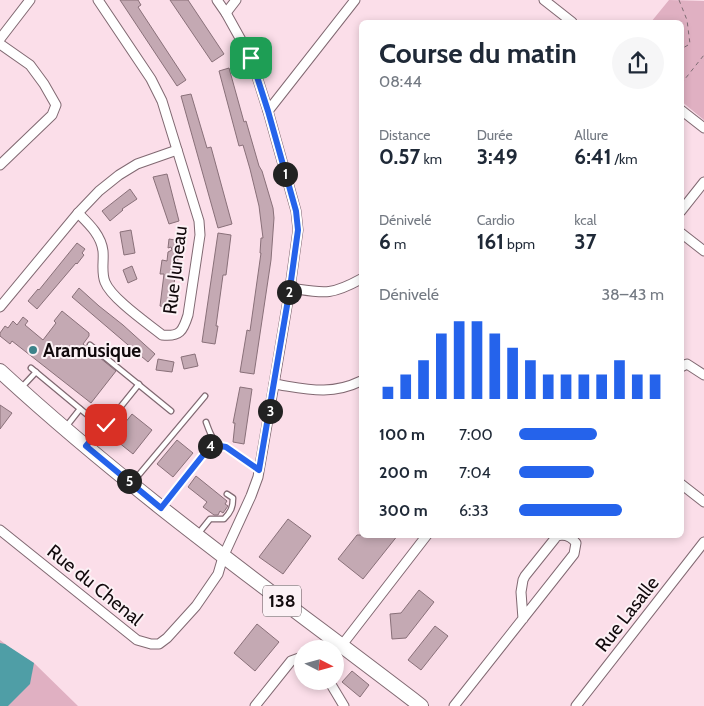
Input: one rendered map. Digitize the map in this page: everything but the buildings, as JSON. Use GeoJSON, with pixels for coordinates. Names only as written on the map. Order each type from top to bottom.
{"type":"FeatureCollection","features":[{"type":"Feature","properties":{"kind":"main road","name":"138"},"geometry":{"type":"LineString","coordinates":[[0,371],[86,446],[196,537],[327,640]]}},
{"type":"Feature","properties":{"kind":"main road","name":"138"},"geometry":{"type":"LineString","coordinates":[[344,653],[421,706]]}},
{"type":"Feature","properties":{"kind":"street"},"geometry":{"type":"LineString","coordinates":[[0,38],[30,0]]}},
{"type":"Feature","properties":{"kind":"street","name":"Rue Juneau"},"geometry":{"type":"LineString","coordinates":[[78,213],[99,238],[103,251],[102,274],[105,284],[113,294],[162,335],[171,336],[180,333],[185,326],[188,315],[200,234],[199,222],[162,100],[151,79],[98,0]]}},
{"type":"Feature","properties":{"kind":"street","name":"Rue du Chenal"},"geometry":{"type":"LineString","coordinates":[[0,530],[137,640],[159,644],[167,638],[196,606],[218,574],[223,557],[251,496],[259,470],[298,230],[296,211],[251,58],[217,0]]}},
{"type":"Feature","properties":{"kind":"street"},"geometry":{"type":"LineString","coordinates":[[226,13],[236,0]]}},
{"type":"Feature","properties":{"kind":"street"},"geometry":{"type":"LineString","coordinates":[[268,111],[355,0]]}},
{"type":"Feature","properties":{"kind":"street"},"geometry":{"type":"LineString","coordinates":[[544,0],[569,20]]}},
{"type":"Feature","properties":{"kind":"street"},"geometry":{"type":"LineString","coordinates":[[0,44],[30,65],[56,105],[52,115],[0,165]]}},
{"type":"Feature","properties":{"kind":"street"},"geometry":{"type":"LineString","coordinates":[[684,112],[704,128]]}},
{"type":"Feature","properties":{"kind":"street"},"geometry":{"type":"LineString","coordinates":[[0,307],[78,213],[99,191],[137,164],[177,150]]}},
{"type":"Feature","properties":{"kind":"street"},"geometry":{"type":"LineString","coordinates":[[684,207],[704,182]]}},
{"type":"Feature","properties":{"kind":"street"},"geometry":{"type":"LineString","coordinates":[[684,236],[704,251]]}},
{"type":"Feature","properties":{"kind":"street"},"geometry":{"type":"LineString","coordinates":[[290,288],[333,292],[359,280]]}},
{"type":"Feature","properties":{"kind":"street"},"geometry":{"type":"LineString","coordinates":[[684,366],[687,364],[704,375]]}},
{"type":"Feature","properties":{"kind":"street"},"geometry":{"type":"LineString","coordinates":[[274,384],[327,391],[340,390],[359,382]]}},
{"type":"Feature","properties":{"kind":"street"},"geometry":{"type":"LineString","coordinates":[[684,486],[704,502]]}},
{"type":"Feature","properties":{"kind":"street"},"geometry":{"type":"LineString","coordinates":[[344,641],[425,538]]}},
{"type":"Feature","properties":{"kind":"street"},"geometry":{"type":"LineString","coordinates":[[522,619],[520,592],[525,576],[555,538]]}},
{"type":"Feature","properties":{"kind":"street"},"geometry":{"type":"LineString","coordinates":[[454,706],[574,554],[576,543],[571,538]]}},
{"type":"Feature","properties":{"kind":"street","name":"Rue Lasalle"},"geometry":{"type":"LineString","coordinates":[[576,706],[704,542]]}},
{"type":"Feature","properties":{"kind":"street"},"geometry":{"type":"LineString","coordinates":[[255,706],[294,661]]}},
{"type":"Feature","properties":{"kind":"street"},"geometry":{"type":"LineString","coordinates":[[334,690],[344,706]]}},
{"type":"Feature","properties":{"kind":"lane"},"geometry":{"type":"LineString","coordinates":[[90,345],[171,411]]}},
{"type":"Feature","properties":{"kind":"lane"},"geometry":{"type":"LineString","coordinates":[[31,368],[102,427]]}},
{"type":"Feature","properties":{"kind":"lane"},"geometry":{"type":"LineString","coordinates":[[20,389],[36,372]]}},
{"type":"Feature","properties":{"kind":"lane"},"geometry":{"type":"LineString","coordinates":[[86,446],[102,427],[106,425],[139,384]]}},
{"type":"Feature","properties":{"kind":"lane"},"geometry":{"type":"LineString","coordinates":[[132,484],[205,396]]}},
{"type":"Feature","properties":{"kind":"lane"},"geometry":{"type":"LineString","coordinates":[[65,428],[80,409]]}},
{"type":"Feature","properties":{"kind":"lane"},"geometry":{"type":"LineString","coordinates":[[206,422],[211,437],[220,446],[226,447],[259,470]]}},
{"type":"Feature","properties":{"kind":"lane"},"geometry":{"type":"LineString","coordinates":[[161,508],[215,440]]}},
{"type":"Feature","properties":{"kind":"lane"},"geometry":{"type":"LineString","coordinates":[[196,537],[210,519],[224,519],[229,514],[233,507],[233,498],[227,494]]}},
{"type":"Feature","properties":{"kind":"lane"},"geometry":{"type":"LineString","coordinates":[[229,514],[240,520]]}},
{"type":"Feature","properties":{"kind":"path"},"geometry":{"type":"LineString","coordinates":[[679,0],[687,20],[690,44],[684,47]]}},
{"type":"Feature","properties":{"kind":"path"},"geometry":{"type":"LineString","coordinates":[[684,80],[704,55]]}},
{"type":"Feature","properties":{"kind":"shaded area"},"geometry":{"type":"Polygon","coordinates":[[[669,0],[704,1],[704,120],[684,103],[684,20],[653,20],[669,0]]]}},
{"type":"Feature","properties":{"kind":"shaded area"},"geometry":{"type":"Polygon","coordinates":[[[0,640],[34,663],[78,706],[0,706],[0,640]]]}},
{"type":"Feature","properties":{"kind":"water"},"geometry":{"type":"Polygon","coordinates":[[[0,643],[5,644],[34,663],[30,684],[8,706],[0,706],[0,643]]]}},
{"type":"Feature","properties":{"kind":"place","name":"Aramusique"},"geometry":{"type":"Point","coordinates":[33,350]}},
{"type":"Feature","properties":{"kind":"route"},"geometry":{"type":"LineString","coordinates":[[106,425],[102,427],[86,446],[161,508],[215,440],[220,446],[226,447],[259,470],[298,230],[296,211],[251,58]]}}]}
